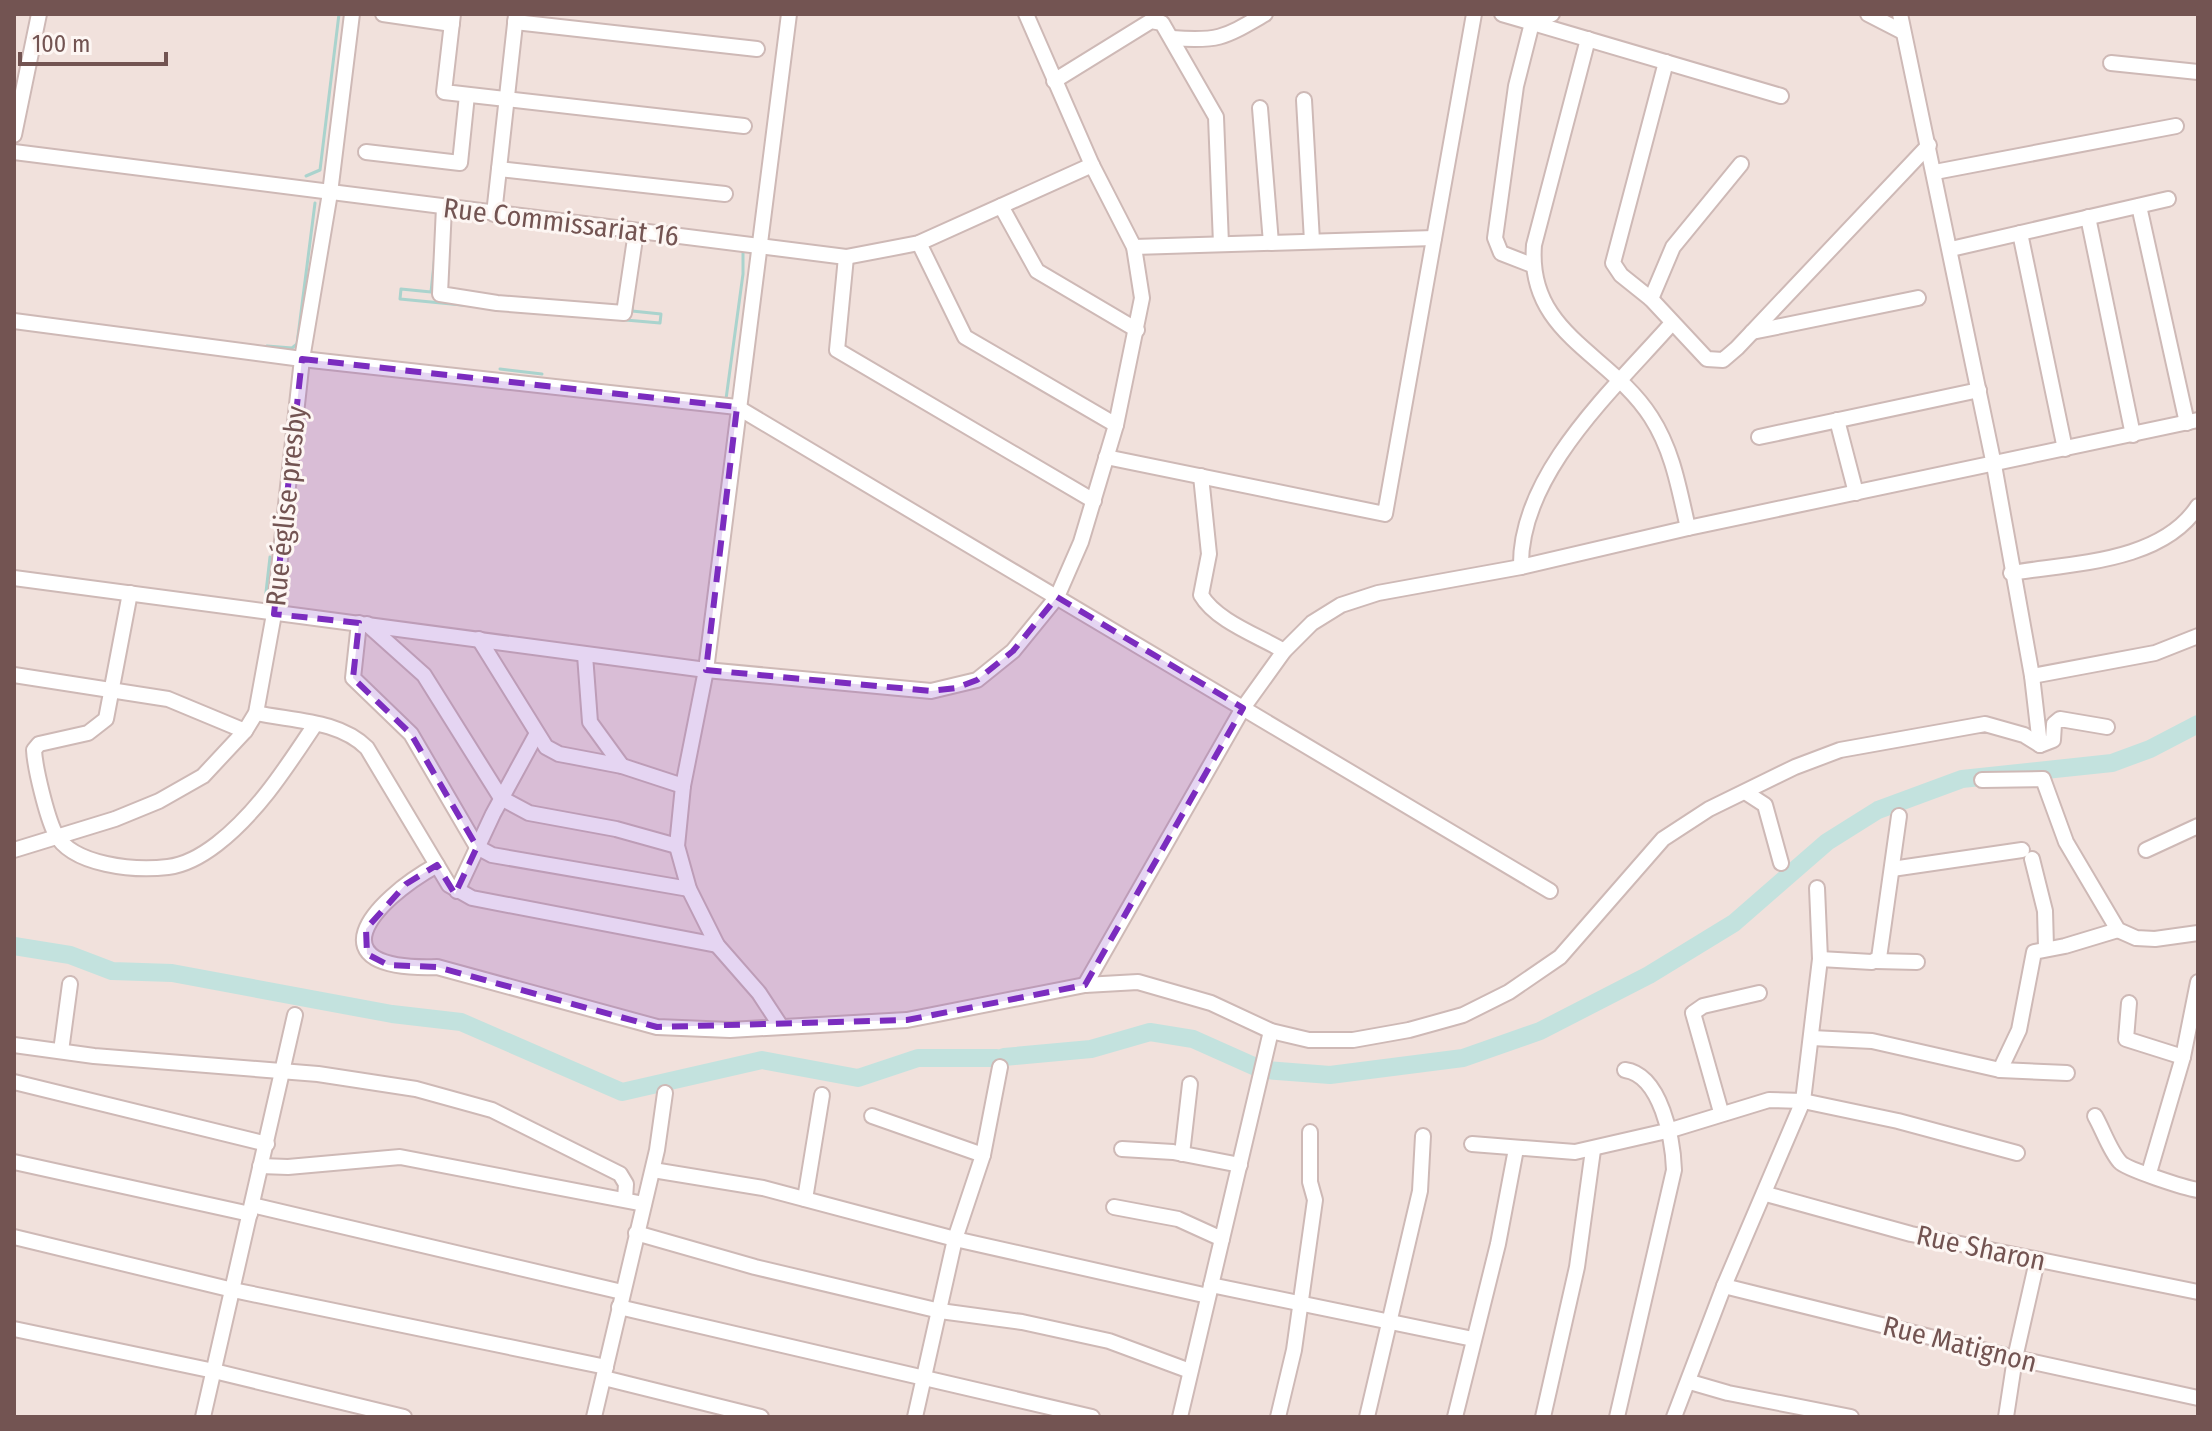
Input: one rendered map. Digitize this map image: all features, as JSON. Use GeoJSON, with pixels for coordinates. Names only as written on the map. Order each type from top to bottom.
{"type":"FeatureCollection","features":[{"type":"Feature","properties":{"kind":"street"},"geometry":{"type":"LineString","coordinates":[[14,135],[39,14]]}},
{"type":"Feature","properties":{"kind":"street","name":"Rue église presby"},"geometry":{"type":"LineString","coordinates":[[14,850],[56,834],[115,819],[159,801],[203,776],[245,731],[256,713],[274,614],[302,359],[330,193],[352,14]]}},
{"type":"Feature","properties":{"kind":"street"},"geometry":{"type":"LineString","coordinates":[[383,14],[452,19],[444,92],[744,126]]}},
{"type":"Feature","properties":{"kind":"street"},"geometry":{"type":"LineString","coordinates":[[780,1025],[759,993],[717,945],[689,889],[677,846],[683,786],[706,670],[789,14]]}},
{"type":"Feature","properties":{"kind":"street"},"geometry":{"type":"LineString","coordinates":[[1172,38],[1210,41],[1223,38],[1265,14]]}},
{"type":"Feature","properties":{"kind":"street"},"geometry":{"type":"LineString","coordinates":[[1106,457],[1385,514],[1474,14]]}},
{"type":"Feature","properties":{"kind":"street"},"geometry":{"type":"LineString","coordinates":[[1502,14],[1781,96]]}},
{"type":"Feature","properties":{"kind":"street"},"geometry":{"type":"LineString","coordinates":[[1532,23],[1552,14]]}},
{"type":"Feature","properties":{"kind":"street"},"geometry":{"type":"LineString","coordinates":[[1868,14],[1903,32]]}},
{"type":"Feature","properties":{"kind":"street"},"geometry":{"type":"LineString","coordinates":[[1900,14],[1994,465],[2011,573],[2032,676],[2040,745]]}},
{"type":"Feature","properties":{"kind":"street"},"geometry":{"type":"LineString","coordinates":[[14,578],[706,670],[931,691],[956,688],[977,680],[1013,651],[1057,597],[1081,542],[1116,425],[1142,298],[1134,247],[1092,165],[1027,15]]}},
{"type":"Feature","properties":{"kind":"street"},"geometry":{"type":"LineString","coordinates":[[494,214],[515,18],[757,49]]}},
{"type":"Feature","properties":{"kind":"street"},"geometry":{"type":"LineString","coordinates":[[1054,81],[1151,21],[1162,23],[1216,117],[1221,244]]}},
{"type":"Feature","properties":{"kind":"street"},"geometry":{"type":"LineString","coordinates":[[1532,23],[1516,86],[1495,238],[1501,253],[1532,265]]}},
{"type":"Feature","properties":{"kind":"street"},"geometry":{"type":"LineString","coordinates":[[1588,39],[1534,245],[1532,265],[1542,304],[1559,326],[1649,413],[1664,439],[1688,528]]}},
{"type":"Feature","properties":{"kind":"street"},"geometry":{"type":"LineString","coordinates":[[1666,62],[1613,263],[1621,275],[1651,299],[1707,359],[1723,360],[1929,145]]}},
{"type":"Feature","properties":{"kind":"street"},"geometry":{"type":"LineString","coordinates":[[2111,63],[2198,72]]}},
{"type":"Feature","properties":{"kind":"street"},"geometry":{"type":"LineString","coordinates":[[366,152],[460,163],[467,95]]}},
{"type":"Feature","properties":{"kind":"street"},"geometry":{"type":"LineString","coordinates":[[1304,100],[1312,241]]}},
{"type":"Feature","properties":{"kind":"street"},"geometry":{"type":"LineString","coordinates":[[1260,108],[1271,243]]}},
{"type":"Feature","properties":{"kind":"street"},"geometry":{"type":"LineString","coordinates":[[1935,172],[2176,126]]}},
{"type":"Feature","properties":{"kind":"street","name":"Rue Commissariat 16"},"geometry":{"type":"LineString","coordinates":[[14,152],[846,257],[919,243],[1092,165]]}},
{"type":"Feature","properties":{"kind":"street"},"geometry":{"type":"LineString","coordinates":[[1651,299],[1673,247],[1741,164]]}},
{"type":"Feature","properties":{"kind":"street"},"geometry":{"type":"LineString","coordinates":[[499,169],[725,194]]}},
{"type":"Feature","properties":{"kind":"street"},"geometry":{"type":"LineString","coordinates":[[1951,249],[2168,199]]}},
{"type":"Feature","properties":{"kind":"street"},"geometry":{"type":"LineString","coordinates":[[1001,206],[1037,271],[1137,330]]}},
{"type":"Feature","properties":{"kind":"street"},"geometry":{"type":"LineString","coordinates":[[1085,985],[1243,708],[1284,651],[1312,623],[1341,605],[1378,593],[1521,567],[1688,528],[2192,422],[2139,206]]}},
{"type":"Feature","properties":{"kind":"street"},"geometry":{"type":"LineString","coordinates":[[444,207],[440,294],[497,303],[624,313],[636,232]]}},
{"type":"Feature","properties":{"kind":"street"},"geometry":{"type":"LineString","coordinates":[[2088,217],[2133,435]]}},
{"type":"Feature","properties":{"kind":"street"},"geometry":{"type":"LineString","coordinates":[[2020,233],[2065,449]]}},
{"type":"Feature","properties":{"kind":"street"},"geometry":{"type":"LineString","coordinates":[[1134,247],[1434,238]]}},
{"type":"Feature","properties":{"kind":"street"},"geometry":{"type":"LineString","coordinates":[[919,243],[965,337],[1116,425]]}},
{"type":"Feature","properties":{"kind":"street"},"geometry":{"type":"LineString","coordinates":[[846,257],[837,350],[1094,501]]}},
{"type":"Feature","properties":{"kind":"street"},"geometry":{"type":"LineString","coordinates":[[1752,332],[1918,298]]}},
{"type":"Feature","properties":{"kind":"street"},"geometry":{"type":"LineString","coordinates":[[14,321],[302,359],[737,407],[1550,891]]}},
{"type":"Feature","properties":{"kind":"street"},"geometry":{"type":"LineString","coordinates":[[1521,567],[1530,514],[1540,487],[1568,443],[1672,323]]}},
{"type":"Feature","properties":{"kind":"street"},"geometry":{"type":"LineString","coordinates":[[1759,437],[1979,390]]}},
{"type":"Feature","properties":{"kind":"street"},"geometry":{"type":"LineString","coordinates":[[1837,420],[1856,493]]}},
{"type":"Feature","properties":{"kind":"street"},"geometry":{"type":"LineString","coordinates":[[1201,476],[1209,554],[1201,595],[1206,603],[1229,620],[1284,651]]}},
{"type":"Feature","properties":{"kind":"street"},"geometry":{"type":"LineString","coordinates":[[2011,573],[2126,553],[2178,528],[2198,506]]}},
{"type":"Feature","properties":{"kind":"street"},"geometry":{"type":"LineString","coordinates":[[130,593],[106,719],[99,727],[35,747],[34,755],[56,834],[87,858],[130,867],[168,867],[185,863],[215,845],[248,816],[314,726]]}},
{"type":"Feature","properties":{"kind":"street"},"geometry":{"type":"LineString","coordinates":[[363,623],[424,675],[501,798],[529,813],[616,829],[677,846]]}},
{"type":"Feature","properties":{"kind":"street"},"geometry":{"type":"LineString","coordinates":[[363,623],[353,678],[411,734],[477,847],[492,855],[689,889]]}},
{"type":"Feature","properties":{"kind":"street"},"geometry":{"type":"LineString","coordinates":[[2032,676],[2155,653],[2198,636]]}},
{"type":"Feature","properties":{"kind":"street"},"geometry":{"type":"LineString","coordinates":[[479,639],[536,735],[559,754],[622,766],[683,786]]}},
{"type":"Feature","properties":{"kind":"street"},"geometry":{"type":"LineString","coordinates":[[585,655],[590,722],[622,766]]}},
{"type":"Feature","properties":{"kind":"street"},"geometry":{"type":"LineString","coordinates":[[14,675],[168,699],[245,731]]}},
{"type":"Feature","properties":{"kind":"street"},"geometry":{"type":"LineString","coordinates":[[256,713],[314,726],[339,728],[354,735],[367,748],[437,865],[457,891],[472,898],[717,945]]}},
{"type":"Feature","properties":{"kind":"street"},"geometry":{"type":"LineString","coordinates":[[437,865],[406,884],[384,903],[366,929],[363,942],[367,954],[376,960],[407,968],[437,967],[657,1027],[730,1030],[907,1020],[1085,985],[1138,982],[1211,1003],[1271,1031],[1309,1040],[1353,1040],[1409,1030],[1463,1015],[1509,992],[1560,957],[1663,839],[1685,823],[1795,767],[1840,750],[1985,724],[2040,745],[2053,740],[2054,724],[2060,719],[2107,727]]}},
{"type":"Feature","properties":{"kind":"street"},"geometry":{"type":"LineString","coordinates":[[457,891],[501,798],[536,735]]}},
{"type":"Feature","properties":{"kind":"street"},"geometry":{"type":"LineString","coordinates":[[1982,780],[2043,779],[2066,842],[2118,930],[2136,938],[2155,939],[2198,933]]}},
{"type":"Feature","properties":{"kind":"street"},"geometry":{"type":"LineString","coordinates":[[1745,792],[1765,805],[1781,863]]}},
{"type":"Feature","properties":{"kind":"street"},"geometry":{"type":"LineString","coordinates":[[1876,961],[1899,816]]}},
{"type":"Feature","properties":{"kind":"street"},"geometry":{"type":"LineString","coordinates":[[2146,850],[2198,826]]}},
{"type":"Feature","properties":{"kind":"street"},"geometry":{"type":"LineString","coordinates":[[1892,869],[2027,854],[2045,911],[2046,947]]}},
{"type":"Feature","properties":{"kind":"street"},"geometry":{"type":"LineString","coordinates":[[1674,1417],[1690,1382],[1724,1286],[1766,1194],[1803,1101],[1820,959],[1817,888]]}},
{"type":"Feature","properties":{"kind":"street"},"geometry":{"type":"LineString","coordinates":[[2000,1070],[2019,1030],[2034,952],[2118,930]]}},
{"type":"Feature","properties":{"kind":"street"},"geometry":{"type":"LineString","coordinates":[[1820,959],[1917,962]]}},
{"type":"Feature","properties":{"kind":"street"},"geometry":{"type":"LineString","coordinates":[[2149,1173],[2183,1057],[2198,982]]}},
{"type":"Feature","properties":{"kind":"street"},"geometry":{"type":"LineString","coordinates":[[61,1051],[70,984]]}},
{"type":"Feature","properties":{"kind":"street"},"geometry":{"type":"LineString","coordinates":[[1721,1112],[1693,1013],[1703,1006],[1759,993]]}},
{"type":"Feature","properties":{"kind":"street"},"geometry":{"type":"LineString","coordinates":[[2129,1003],[2126,1039],[2183,1057]]}},
{"type":"Feature","properties":{"kind":"street"},"geometry":{"type":"LineString","coordinates":[[203,1417],[295,1015]]}},
{"type":"Feature","properties":{"kind":"street"},"geometry":{"type":"LineString","coordinates":[[1180,1417],[1271,1031]]}},
{"type":"Feature","properties":{"kind":"street"},"geometry":{"type":"LineString","coordinates":[[1812,1038],[1872,1041],[2000,1070],[2067,1073]]}},
{"type":"Feature","properties":{"kind":"street"},"geometry":{"type":"LineString","coordinates":[[14,1045],[416,1089],[492,1110],[620,1174],[626,1184],[625,1199]]}},
{"type":"Feature","properties":{"kind":"street"},"geometry":{"type":"LineString","coordinates":[[915,1417],[955,1239],[983,1155],[1000,1067]]}},
{"type":"Feature","properties":{"kind":"street"},"geometry":{"type":"LineString","coordinates":[[1617,1417],[1674,1170],[1671,1130],[1642,1077],[1625,1070]]}},
{"type":"Feature","properties":{"kind":"street"},"geometry":{"type":"LineString","coordinates":[[14,1082],[267,1144]]}},
{"type":"Feature","properties":{"kind":"street"},"geometry":{"type":"LineString","coordinates":[[1182,1154],[1190,1084]]}},
{"type":"Feature","properties":{"kind":"street"},"geometry":{"type":"LineString","coordinates":[[594,1417],[653,1170],[665,1093]]}},
{"type":"Feature","properties":{"kind":"street"},"geometry":{"type":"LineString","coordinates":[[805,1199],[822,1095]]}},
{"type":"Feature","properties":{"kind":"street"},"geometry":{"type":"LineString","coordinates":[[1472,1144],[1575,1152],[1593,1150],[1769,1100],[1803,1101],[1898,1121],[2017,1153]]}},
{"type":"Feature","properties":{"kind":"street"},"geometry":{"type":"LineString","coordinates":[[872,1116],[983,1155]]}},
{"type":"Feature","properties":{"kind":"street"},"geometry":{"type":"LineString","coordinates":[[2095,1116],[2119,1162],[2135,1172],[2149,1173],[2198,1190]]}},
{"type":"Feature","properties":{"kind":"street"},"geometry":{"type":"LineString","coordinates":[[1278,1417],[1300,1304],[1315,1200],[1310,1182],[1310,1132]]}},
{"type":"Feature","properties":{"kind":"street"},"geometry":{"type":"LineString","coordinates":[[1367,1417],[1420,1191],[1423,1136]]}},
{"type":"Feature","properties":{"kind":"street"},"geometry":{"type":"LineString","coordinates":[[1122,1149],[1182,1154],[1240,1165]]}},
{"type":"Feature","properties":{"kind":"street"},"geometry":{"type":"LineString","coordinates":[[1455,1417],[1498,1244],[1516,1149]]}},
{"type":"Feature","properties":{"kind":"street"},"geometry":{"type":"LineString","coordinates":[[1543,1417],[1577,1267],[1593,1150]]}},
{"type":"Feature","properties":{"kind":"street"},"geometry":{"type":"LineString","coordinates":[[260,1166],[288,1167],[400,1157],[644,1204]]}},
{"type":"Feature","properties":{"kind":"street"},"geometry":{"type":"LineString","coordinates":[[14,1162],[251,1209],[1092,1417]]}},
{"type":"Feature","properties":{"kind":"street"},"geometry":{"type":"LineString","coordinates":[[653,1170],[805,1199],[955,1239],[1473,1339]]}},
{"type":"Feature","properties":{"kind":"street","name":"Rue Sharon"},"geometry":{"type":"LineString","coordinates":[[1766,1194],[1911,1234],[2198,1292]]}},
{"type":"Feature","properties":{"kind":"street"},"geometry":{"type":"LineString","coordinates":[[1114,1207],[1178,1219],[1222,1239]]}},
{"type":"Feature","properties":{"kind":"street"},"geometry":{"type":"LineString","coordinates":[[636,1233],[755,1267],[940,1311],[1022,1322],[1109,1341],[1190,1371]]}},
{"type":"Feature","properties":{"kind":"street"},"geometry":{"type":"LineString","coordinates":[[14,1237],[233,1290],[605,1372],[761,1417]]}},
{"type":"Feature","properties":{"kind":"street"},"geometry":{"type":"LineString","coordinates":[[2006,1417],[2015,1358],[2037,1261]]}},
{"type":"Feature","properties":{"kind":"street","name":"Rue Matignon"},"geometry":{"type":"LineString","coordinates":[[1724,1286],[2015,1358],[2198,1398]]}},
{"type":"Feature","properties":{"kind":"street"},"geometry":{"type":"LineString","coordinates":[[14,1329],[214,1371],[404,1417]]}},
{"type":"Feature","properties":{"kind":"street"},"geometry":{"type":"LineString","coordinates":[[1690,1382],[1728,1393],[1851,1417]]}},
{"type":"Feature","properties":{"kind":"highlighted area"},"geometry":{"type":"Polygon","coordinates":[[[302,359],[737,407],[706,670],[931,691],[956,688],[977,680],[1013,651],[1057,597],[1243,708],[1085,985],[907,1020],[657,1027],[437,967],[388,965],[367,954],[366,929],[406,884],[437,865],[455,894],[477,847],[411,734],[353,678],[359,623],[274,614],[302,359]]]}},
{"type":"Feature","properties":{"kind":"shaded area"},"geometry":{"type":"Polygon","coordinates":[[[14,14],[2198,14],[2198,1417],[14,1417],[14,14]]]}},
{"type":"Feature","properties":{"kind":"waterway"},"geometry":{"type":"LineString","coordinates":[[306,176],[320,170],[339,14]]}},
{"type":"Feature","properties":{"kind":"waterway"},"geometry":{"type":"LineString","coordinates":[[267,346],[292,348],[297,344],[315,203]]}},
{"type":"Feature","properties":{"kind":"waterway"},"geometry":{"type":"LineString","coordinates":[[726,399],[743,274],[743,248]]}},
{"type":"Feature","properties":{"kind":"waterway"},"geometry":{"type":"LineString","coordinates":[[435,255],[431,292],[401,289],[400,299],[472,306]]}},
{"type":"Feature","properties":{"kind":"waterway"},"geometry":{"type":"LineString","coordinates":[[761,290],[763,274]]}},
{"type":"Feature","properties":{"kind":"waterway"},"geometry":{"type":"LineString","coordinates":[[614,319],[660,323],[661,314],[632,311],[633,299]]}},
{"type":"Feature","properties":{"kind":"waterway"},"geometry":{"type":"LineString","coordinates":[[500,369],[542,374]]}},
{"type":"Feature","properties":{"kind":"waterway"},"geometry":{"type":"LineString","coordinates":[[265,601],[270,557]]}},
{"type":"Feature","properties":{"kind":"waterway"},"geometry":{"type":"LineString","coordinates":[[285,575],[287,563]]}},
{"type":"Feature","properties":{"kind":"waterway"},"geometry":{"type":"LineString","coordinates":[[1265,1070],[1330,1075],[1463,1058],[1540,1031],[1649,975],[1734,923],[1827,842],[1878,810],[1962,779],[2112,763],[2150,749],[2198,724]]}},
{"type":"Feature","properties":{"kind":"waterway"},"geometry":{"type":"LineString","coordinates":[[14,946],[70,955],[112,971],[172,973],[392,1014],[461,1022],[622,1092],[762,1060],[858,1078],[918,1058],[997,1058]]}},
{"type":"Feature","properties":{"kind":"waterway"},"geometry":{"type":"LineString","coordinates":[[1004,1057],[1091,1049],[1150,1032],[1193,1039],[1258,1068]]}}]}
